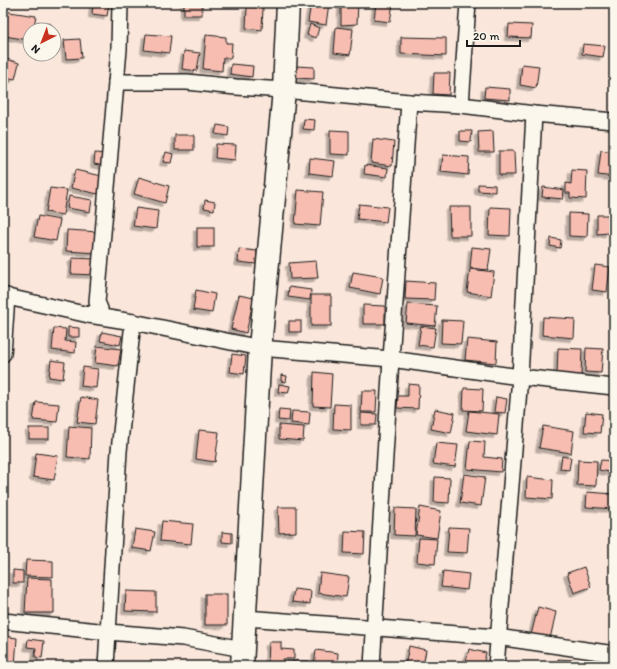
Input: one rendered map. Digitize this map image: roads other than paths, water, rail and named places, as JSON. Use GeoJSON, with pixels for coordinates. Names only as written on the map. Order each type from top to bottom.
{"type":"FeatureCollection","features":[{"type":"Feature","properties":{"kind":"street"},"geometry":{"type":"LineString","coordinates":[[89,315],[100,309],[97,302],[119,49],[120,3]]}},
{"type":"Feature","properties":{"kind":"street"},"geometry":{"type":"LineString","coordinates":[[3,621],[183,638],[242,658],[260,348],[284,90],[288,3]]}},
{"type":"Feature","properties":{"kind":"street"},"geometry":{"type":"LineString","coordinates":[[461,105],[468,3]]}},
{"type":"Feature","properties":{"kind":"street"},"geometry":{"type":"LineString","coordinates":[[116,82],[187,82],[409,102],[461,105],[534,114],[614,121]]}},
{"type":"Feature","properties":{"kind":"street"},"geometry":{"type":"LineString","coordinates":[[372,666],[409,102]]}},
{"type":"Feature","properties":{"kind":"street"},"geometry":{"type":"LineString","coordinates":[[496,666],[497,637],[520,377],[534,114]]}},
{"type":"Feature","properties":{"kind":"street"},"geometry":{"type":"LineString","coordinates":[[3,354],[5,296],[89,315],[133,322],[260,348],[391,359],[520,377],[614,387]]}},
{"type":"Feature","properties":{"kind":"street"},"geometry":{"type":"LineString","coordinates":[[106,666],[119,451],[133,322]]}},
{"type":"Feature","properties":{"kind":"street"},"geometry":{"type":"LineString","coordinates":[[245,618],[497,637],[614,654]]}}]}
